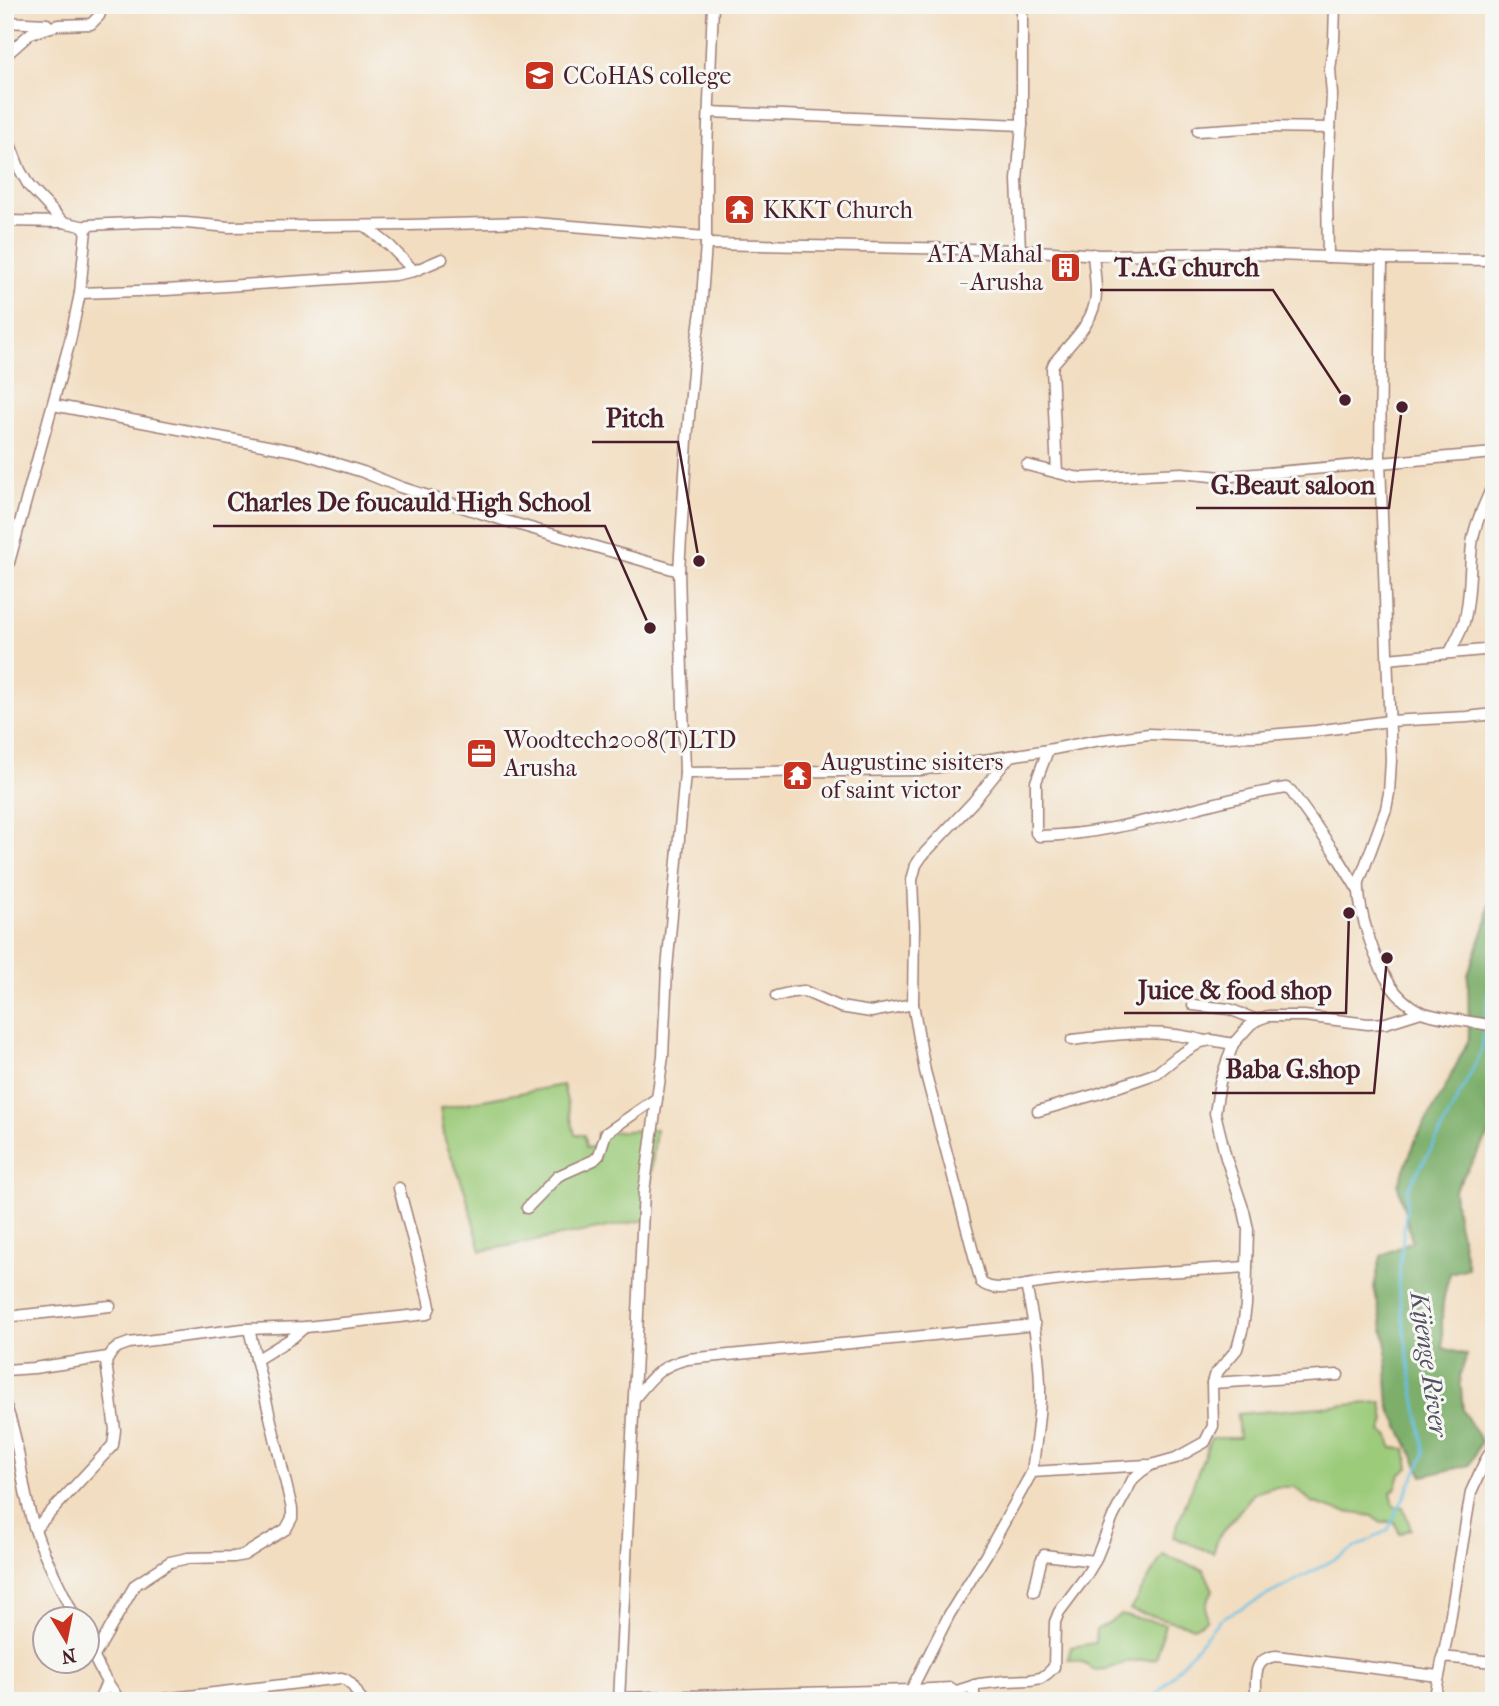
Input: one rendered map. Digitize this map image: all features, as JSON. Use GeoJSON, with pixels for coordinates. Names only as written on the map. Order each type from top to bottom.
{"type":"FeatureCollection","features":[{"type":"Feature","properties":{"kind":"street"},"geometry":{"type":"LineString","coordinates":[[5,22],[91,24],[99,16],[103,5]]}},
{"type":"Feature","properties":{"kind":"street"},"geometry":{"type":"LineString","coordinates":[[713,5],[706,240],[687,440],[679,571],[685,773],[667,969],[663,1056],[643,1191],[619,1699],[972,1686]]}},
{"type":"Feature","properties":{"kind":"street"},"geometry":{"type":"LineString","coordinates":[[1020,250],[1017,180],[1022,125],[1022,5]]}},
{"type":"Feature","properties":{"kind":"street"},"geometry":{"type":"LineString","coordinates":[[1328,257],[1326,219],[1332,96],[1330,69],[1335,5]]}},
{"type":"Feature","properties":{"kind":"street"},"geometry":{"type":"LineString","coordinates":[[5,56],[31,33],[58,25]]}},
{"type":"Feature","properties":{"kind":"street"},"geometry":{"type":"LineString","coordinates":[[709,112],[1022,125]]}},
{"type":"Feature","properties":{"kind":"street"},"geometry":{"type":"LineString","coordinates":[[1198,131],[1260,127],[1330,128]]}},
{"type":"Feature","properties":{"kind":"street"},"geometry":{"type":"LineString","coordinates":[[5,131],[29,186],[63,222]]}},
{"type":"Feature","properties":{"kind":"street"},"geometry":{"type":"LineString","coordinates":[[5,221],[63,222],[86,227],[152,222],[229,227],[523,222],[706,240],[1093,254],[1218,253],[1494,260]]}},
{"type":"Feature","properties":{"kind":"street"},"geometry":{"type":"LineString","coordinates":[[365,226],[390,246],[414,271]]}},
{"type":"Feature","properties":{"kind":"street"},"geometry":{"type":"LineString","coordinates":[[5,577],[53,405],[80,293],[86,227]]}},
{"type":"Feature","properties":{"kind":"street"},"geometry":{"type":"LineString","coordinates":[[1057,473],[1052,368],[1092,315],[1096,294],[1093,254]]}},
{"type":"Feature","properties":{"kind":"street"},"geometry":{"type":"LineString","coordinates":[[80,293],[395,275],[414,271],[442,258]]}},
{"type":"Feature","properties":{"kind":"street"},"geometry":{"type":"LineString","coordinates":[[1382,259],[1380,462],[1391,760],[1387,802],[1359,882],[1359,891],[1368,932],[1386,978],[1398,995],[1420,1012],[1488,1025]]}},
{"type":"Feature","properties":{"kind":"street"},"geometry":{"type":"LineString","coordinates":[[53,405],[299,452],[506,521],[679,571]]}},
{"type":"Feature","properties":{"kind":"street"},"geometry":{"type":"LineString","coordinates":[[1027,465],[1083,478],[1182,473],[1228,477],[1494,453]]}},
{"type":"Feature","properties":{"kind":"street"},"geometry":{"type":"LineString","coordinates":[[1450,652],[1464,620],[1474,534],[1494,482]]}},
{"type":"Feature","properties":{"kind":"street"},"geometry":{"type":"LineString","coordinates":[[1387,659],[1494,649]]}},
{"type":"Feature","properties":{"kind":"street"},"geometry":{"type":"LineString","coordinates":[[685,773],[920,770],[1149,734],[1256,736],[1316,732],[1389,721],[1494,714]]}},
{"type":"Feature","properties":{"kind":"street"},"geometry":{"type":"LineString","coordinates":[[1048,750],[1036,782],[1036,824],[1039,836],[1144,822],[1212,803],[1286,789],[1291,791],[1334,850],[1359,891]]}},
{"type":"Feature","properties":{"kind":"street"},"geometry":{"type":"LineString","coordinates":[[1010,756],[973,802],[922,856],[916,866],[912,888],[913,1004],[925,1071],[981,1282],[986,1287],[993,1288],[1072,1278],[1247,1267]]}},
{"type":"Feature","properties":{"kind":"street"},"geometry":{"type":"LineString","coordinates":[[776,996],[804,991],[840,1007],[871,1012],[913,1004]]}},
{"type":"Feature","properties":{"kind":"street"},"geometry":{"type":"LineString","coordinates":[[1193,1004],[1229,1009],[1257,1020]]}},
{"type":"Feature","properties":{"kind":"street"},"geometry":{"type":"LineString","coordinates":[[1032,1472],[1151,1465],[1176,1458],[1205,1442],[1213,1426],[1214,1376],[1237,1349],[1246,1306],[1248,1229],[1215,1113],[1220,1082],[1233,1044],[1245,1029],[1268,1016],[1368,1024],[1386,1023],[1420,1012]]}},
{"type":"Feature","properties":{"kind":"street"},"geometry":{"type":"LineString","coordinates":[[1072,1040],[1118,1034],[1149,1034],[1233,1044]]}},
{"type":"Feature","properties":{"kind":"street"},"geometry":{"type":"LineString","coordinates":[[1038,1111],[1157,1073],[1195,1045],[1205,1041]]}},
{"type":"Feature","properties":{"kind":"street"},"geometry":{"type":"LineString","coordinates":[[527,1208],[558,1176],[594,1160],[599,1155],[606,1133],[657,1098]]}},
{"type":"Feature","properties":{"kind":"street"},"geometry":{"type":"LineString","coordinates":[[35,1529],[113,1445],[115,1430],[106,1362],[118,1347],[129,1343],[249,1329],[306,1327],[427,1314],[428,1297],[399,1188]]}},
{"type":"Feature","properties":{"kind":"street"},"geometry":{"type":"LineString","coordinates":[[911,1690],[949,1615],[993,1544],[1032,1472],[1040,1377],[1035,1325],[1026,1285]]}},
{"type":"Feature","properties":{"kind":"street"},"geometry":{"type":"LineString","coordinates":[[5,1317],[110,1306]]}},
{"type":"Feature","properties":{"kind":"street"},"geometry":{"type":"LineString","coordinates":[[634,1399],[664,1366],[688,1359],[1035,1325]]}},
{"type":"Feature","properties":{"kind":"street"},"geometry":{"type":"LineString","coordinates":[[256,1360],[306,1327]]}},
{"type":"Feature","properties":{"kind":"street"},"geometry":{"type":"LineString","coordinates":[[102,1642],[135,1585],[170,1562],[179,1559],[244,1555],[289,1525],[292,1509],[249,1329]]}},
{"type":"Feature","properties":{"kind":"street"},"geometry":{"type":"LineString","coordinates":[[5,1370],[108,1357]]}},
{"type":"Feature","properties":{"kind":"street"},"geometry":{"type":"LineString","coordinates":[[1212,1384],[1338,1375]]}},
{"type":"Feature","properties":{"kind":"street"},"geometry":{"type":"LineString","coordinates":[[5,1404],[13,1425],[35,1529],[68,1604]]}},
{"type":"Feature","properties":{"kind":"street"},"geometry":{"type":"LineString","coordinates":[[1443,1701],[1434,1700],[1471,1492],[1494,1446]]}},
{"type":"Feature","properties":{"kind":"street"},"geometry":{"type":"LineString","coordinates":[[924,1701],[972,1686],[1041,1678],[1054,1667],[1055,1622],[1059,1612],[1095,1561],[1113,1517],[1133,1479],[1151,1465]]}},
{"type":"Feature","properties":{"kind":"street"},"geometry":{"type":"LineString","coordinates":[[1034,1591],[1044,1555],[1095,1561]]}},
{"type":"Feature","properties":{"kind":"street"},"geometry":{"type":"LineString","coordinates":[[1256,1701],[1257,1668],[1262,1660],[1268,1657],[1438,1676]]}},
{"type":"Feature","properties":{"kind":"street"},"geometry":{"type":"LineString","coordinates":[[1443,1657],[1494,1662]]}},
{"type":"Feature","properties":{"kind":"street"},"geometry":{"type":"LineString","coordinates":[[102,1673],[120,1701]]}},
{"type":"Feature","properties":{"kind":"street"},"geometry":{"type":"LineString","coordinates":[[147,1701],[341,1678],[351,1683],[362,1701]]}},
{"type":"Feature","properties":{"kind":"street"},"geometry":{"type":"LineString","coordinates":[[99,1701],[107,1682]]}},
{"type":"Feature","properties":{"kind":"street"},"geometry":{"type":"LineString","coordinates":[[972,1686],[974,1701]]}},
{"type":"Feature","properties":{"kind":"green space"},"geometry":{"type":"Polygon","coordinates":[[[1494,890],[1494,1076],[1487,1107],[1493,1128],[1454,1191],[1468,1268],[1450,1273],[1442,1319],[1443,1348],[1467,1355],[1460,1375],[1463,1411],[1481,1441],[1470,1465],[1423,1476],[1389,1406],[1387,1346],[1374,1287],[1381,1256],[1412,1241],[1398,1185],[1417,1137],[1469,1039],[1468,975],[1494,890]]]}},
{"type":"Feature","properties":{"kind":"green space"},"geometry":{"type":"Polygon","coordinates":[[[563,1085],[575,1135],[584,1135],[586,1148],[598,1146],[597,1133],[656,1129],[646,1220],[481,1251],[465,1191],[445,1140],[440,1108],[563,1085]]]}},
{"type":"Feature","properties":{"kind":"green space"},"geometry":{"type":"Polygon","coordinates":[[[1382,1402],[1385,1421],[1381,1432],[1389,1436],[1392,1448],[1406,1449],[1409,1468],[1400,1475],[1395,1489],[1391,1492],[1394,1506],[1403,1507],[1411,1529],[1400,1534],[1394,1521],[1381,1523],[1373,1516],[1339,1511],[1312,1502],[1294,1487],[1274,1487],[1254,1493],[1219,1536],[1213,1553],[1173,1537],[1211,1438],[1239,1438],[1237,1414],[1382,1402]]]}},
{"type":"Feature","properties":{"kind":"green space"},"geometry":{"type":"Polygon","coordinates":[[[1163,1555],[1204,1570],[1213,1590],[1206,1604],[1206,1620],[1194,1627],[1130,1610],[1163,1555]]]}},
{"type":"Feature","properties":{"kind":"green space"},"geometry":{"type":"Polygon","coordinates":[[[1121,1615],[1165,1624],[1156,1659],[1126,1662],[1108,1669],[1093,1670],[1085,1663],[1068,1659],[1071,1647],[1095,1643],[1096,1630],[1121,1615]]]}},
{"type":"Feature","properties":{"kind":"waterway","name":"Kijenge River"},"geometry":{"type":"LineString","coordinates":[[1485,1020],[1494,959]]}},
{"type":"Feature","properties":{"kind":"waterway","name":"Kijenge River"},"geometry":{"type":"LineString","coordinates":[[1151,1701],[1220,1619],[1388,1530],[1425,1454],[1398,1286],[1408,1188],[1436,1141],[1481,1053],[1484,1027]]}},
{"type":"Feature","properties":{"kind":"place","name":"CCoHAS college"},"geometry":{"type":"Point","coordinates":[540,76]}},
{"type":"Feature","properties":{"kind":"place","name":"KKKT Church"},"geometry":{"type":"Point","coordinates":[740,210]}},
{"type":"Feature","properties":{"kind":"place","name":"ATA Mahal - Arusha"},"geometry":{"type":"Point","coordinates":[1066,268]}},
{"type":"Feature","properties":{"kind":"place","name":"T.A.G church"},"geometry":{"type":"Point","coordinates":[1345,400]}},
{"type":"Feature","properties":{"kind":"place","name":"G.Beaut saloon"},"geometry":{"type":"Point","coordinates":[1402,407]}},
{"type":"Feature","properties":{"kind":"place","name":"Pitch"},"geometry":{"type":"Point","coordinates":[699,561]}},
{"type":"Feature","properties":{"kind":"place","name":"Charles De foucauld High School"},"geometry":{"type":"Point","coordinates":[650,628]}},
{"type":"Feature","properties":{"kind":"place","name":"Woodtech2008(T)LTD Arusha"},"geometry":{"type":"Point","coordinates":[481,754]}},
{"type":"Feature","properties":{"kind":"place","name":"Augustine sisiters of saint victor"},"geometry":{"type":"Point","coordinates":[798,776]}},
{"type":"Feature","properties":{"kind":"place","name":"Juice & food shop"},"geometry":{"type":"Point","coordinates":[1349,913]}},
{"type":"Feature","properties":{"kind":"place","name":"Baba G.shop"},"geometry":{"type":"Point","coordinates":[1387,958]}}]}
